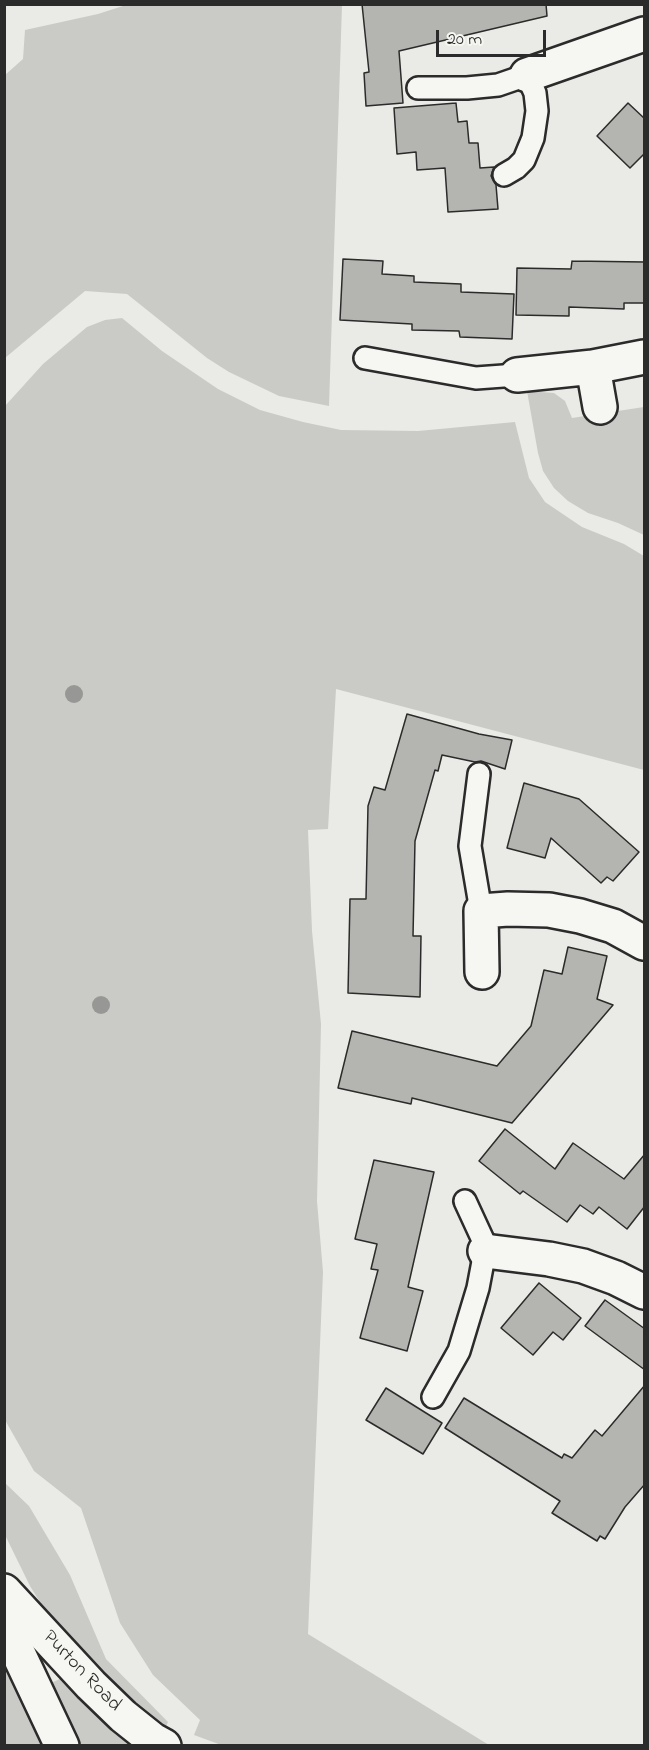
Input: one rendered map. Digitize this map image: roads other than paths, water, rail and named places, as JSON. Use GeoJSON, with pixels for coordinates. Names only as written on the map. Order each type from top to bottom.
{"type":"FeatureCollection","features":[{"type":"Feature","properties":{"kind":"street"},"geometry":{"type":"LineString","coordinates":[[527,75],[645,34]]}},
{"type":"Feature","properties":{"kind":"street"},"geometry":{"type":"LineString","coordinates":[[517,375],[593,367],[645,357]]}},
{"type":"Feature","properties":{"kind":"street"},"geometry":{"type":"LineString","coordinates":[[593,367],[600,407]]}},
{"type":"Feature","properties":{"kind":"street"},"geometry":{"type":"LineString","coordinates":[[482,972],[481,911],[549,910],[570,914],[613,926],[645,943]]}},
{"type":"Feature","properties":{"kind":"street"},"geometry":{"type":"LineString","coordinates":[[485,1251],[583,1266],[616,1278],[645,1293]]}},
{"type":"Feature","properties":{"kind":"street","name":"Purton Road"},"geometry":{"type":"LineString","coordinates":[[4,1591],[91,1685],[123,1716],[164,1746]]}},
{"type":"Feature","properties":{"kind":"street"},"geometry":{"type":"LineString","coordinates":[[4,1623],[62,1746]]}},
{"type":"Feature","properties":{"kind":"lane"},"geometry":{"type":"LineString","coordinates":[[418,88],[467,88],[498,85],[527,75],[535,93],[537,111],[533,138],[524,160],[504,175]]}},
{"type":"Feature","properties":{"kind":"lane"},"geometry":{"type":"LineString","coordinates":[[365,358],[476,378],[517,375]]}},
{"type":"Feature","properties":{"kind":"lane"},"geometry":{"type":"LineString","coordinates":[[479,774],[470,846],[481,911]]}},
{"type":"Feature","properties":{"kind":"lane"},"geometry":{"type":"LineString","coordinates":[[434,1397],[459,1351],[465,1334],[478,1288],[485,1251],[483,1240],[465,1201]]}}]}
